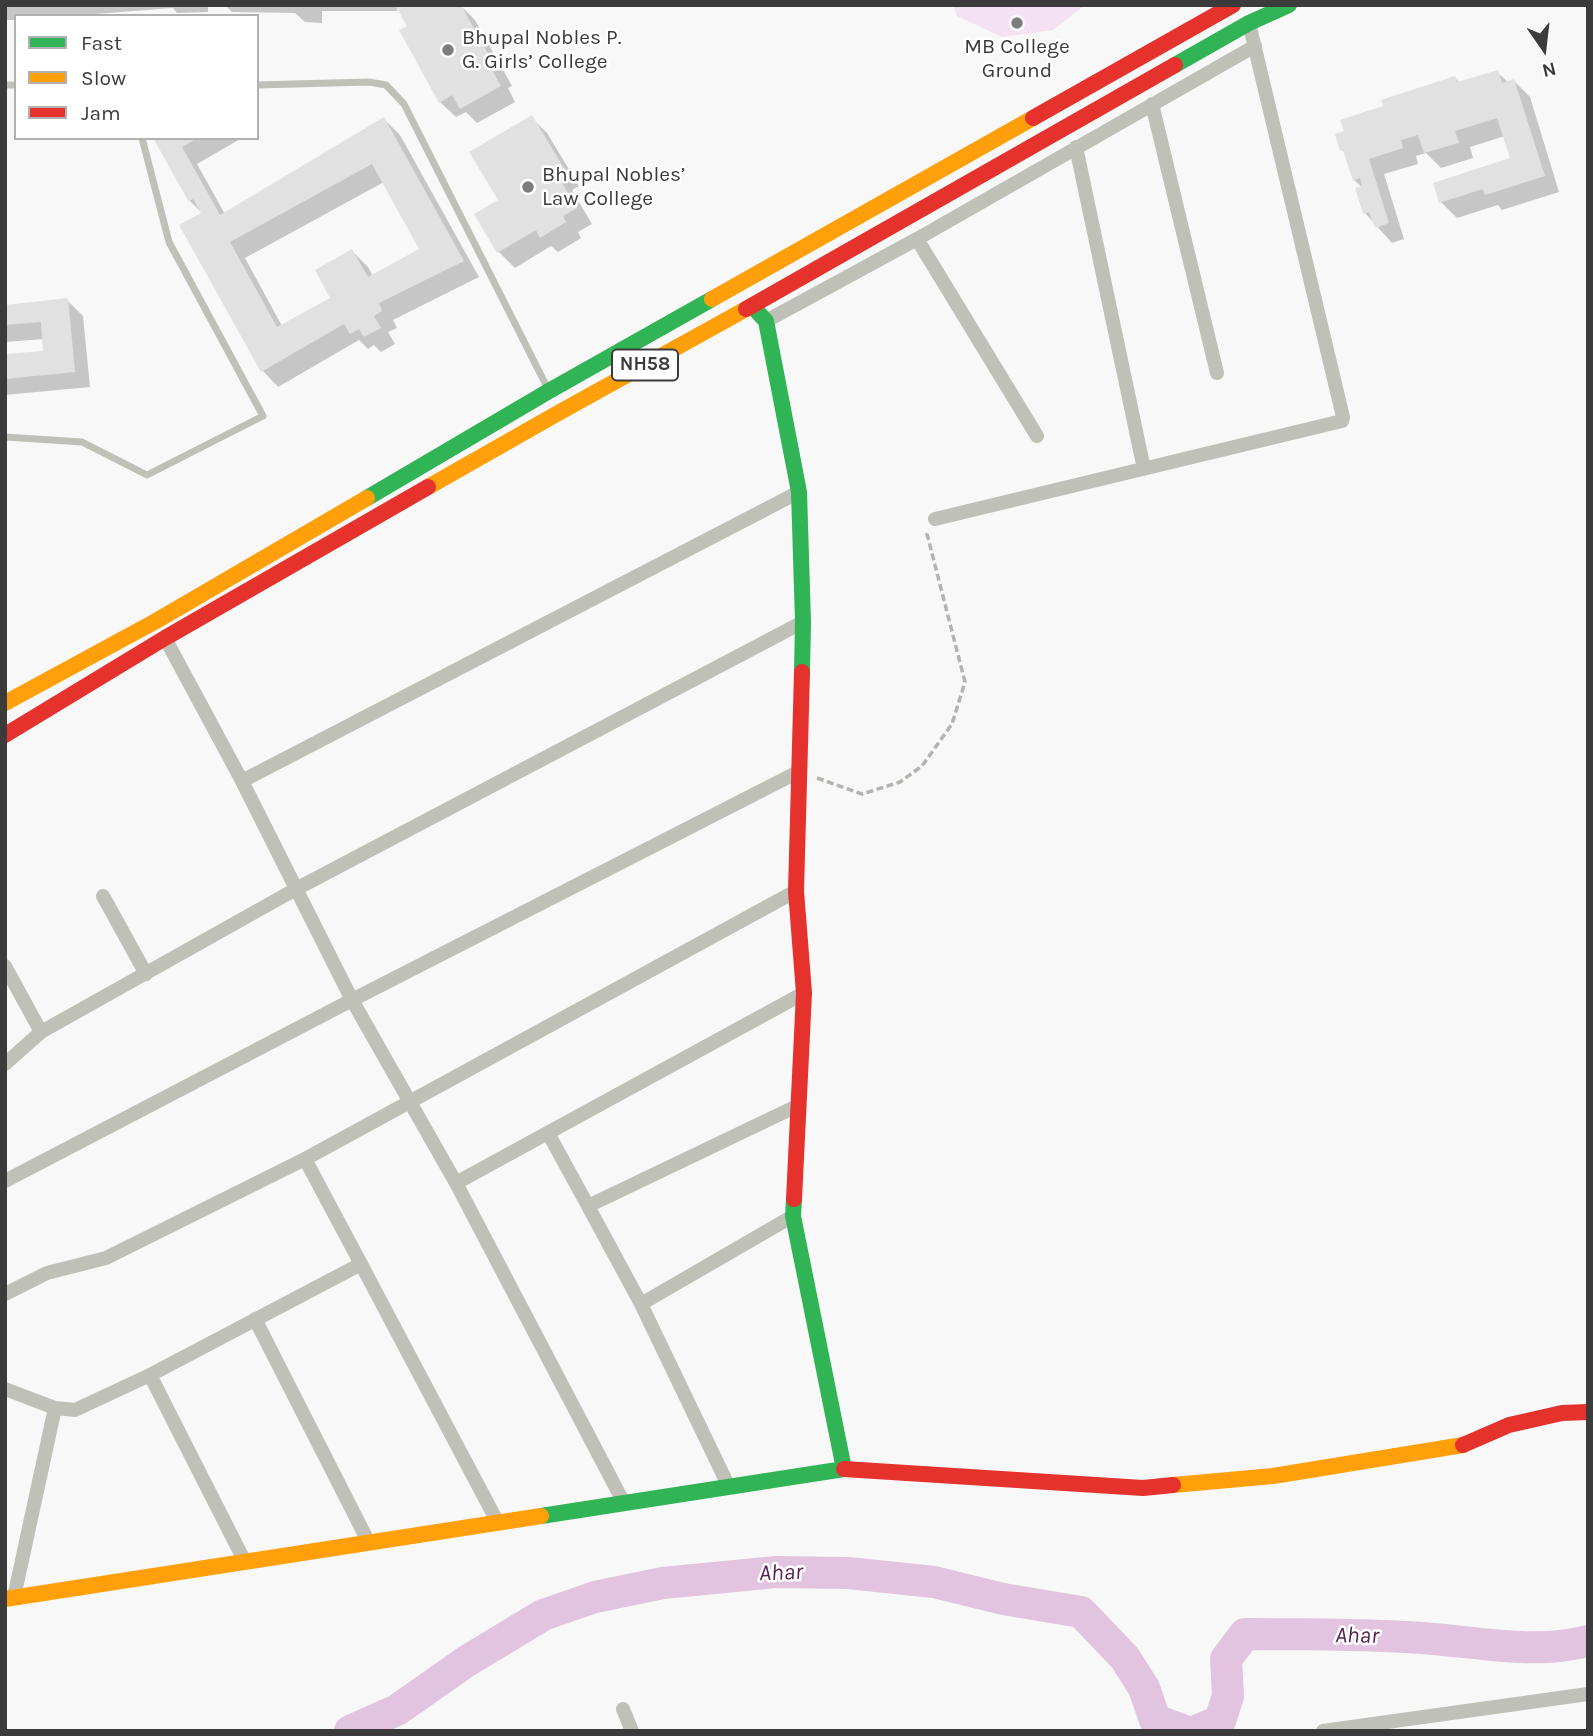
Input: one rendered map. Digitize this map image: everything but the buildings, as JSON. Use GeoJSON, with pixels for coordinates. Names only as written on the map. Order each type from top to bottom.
{"type":"FeatureCollection","features":[{"type":"Feature","properties":{"kind":"main road","name":"NH58"},"geometry":{"type":"LineString","coordinates":[[5,703],[156,621],[549,391],[1233,5]]}},
{"type":"Feature","properties":{"kind":"main road","name":"NH58"},"geometry":{"type":"LineString","coordinates":[[5,735],[165,638],[561,412],[1249,23],[1289,5]]}},
{"type":"Feature","properties":{"kind":"main road"},"geometry":{"type":"LineString","coordinates":[[752,306],[766,321],[799,492],[803,622],[796,891],[804,993],[793,1216],[844,1469]]}},
{"type":"Feature","properties":{"kind":"main road"},"geometry":{"type":"LineString","coordinates":[[549,391],[561,412]]}},
{"type":"Feature","properties":{"kind":"main road"},"geometry":{"type":"LineString","coordinates":[[156,621],[165,638]]}},
{"type":"Feature","properties":{"kind":"main road"},"geometry":{"type":"LineString","coordinates":[[9,1598],[844,1469],[1143,1488],[1273,1476],[1466,1444],[1509,1425],[1562,1413],[1588,1412]]}},
{"type":"Feature","properties":{"kind":"street"},"geometry":{"type":"LineString","coordinates":[[935,519],[1342,421],[1249,23]]}},
{"type":"Feature","properties":{"kind":"street"},"geometry":{"type":"LineString","coordinates":[[766,321],[917,239],[1255,46]]}},
{"type":"Feature","properties":{"kind":"street"},"geometry":{"type":"LineString","coordinates":[[1152,104],[1217,373]]}},
{"type":"Feature","properties":{"kind":"street"},"geometry":{"type":"LineString","coordinates":[[1076,146],[1144,469]]}},
{"type":"Feature","properties":{"kind":"street"},"geometry":{"type":"LineString","coordinates":[[917,239],[1037,436]]}},
{"type":"Feature","properties":{"kind":"street"},"geometry":{"type":"LineString","coordinates":[[242,781],[799,492]]}},
{"type":"Feature","properties":{"kind":"street"},"geometry":{"type":"LineString","coordinates":[[5,1064],[41,1032],[296,889],[803,622]]}},
{"type":"Feature","properties":{"kind":"street"},"geometry":{"type":"LineString","coordinates":[[165,638],[242,781],[352,1000],[456,1183],[624,1503]]}},
{"type":"Feature","properties":{"kind":"street"},"geometry":{"type":"LineString","coordinates":[[5,1181],[798,772]]}},
{"type":"Feature","properties":{"kind":"street"},"geometry":{"type":"LineString","coordinates":[[5,1294],[47,1273],[106,1258],[304,1159],[796,891]]}},
{"type":"Feature","properties":{"kind":"street"},"geometry":{"type":"LineString","coordinates":[[103,896],[146,974]]}},
{"type":"Feature","properties":{"kind":"street"},"geometry":{"type":"LineString","coordinates":[[5,967],[41,1032]]}},
{"type":"Feature","properties":{"kind":"street"},"geometry":{"type":"LineString","coordinates":[[456,1183],[804,993]]}},
{"type":"Feature","properties":{"kind":"street"},"geometry":{"type":"LineString","coordinates":[[588,1206],[799,1105]]}},
{"type":"Feature","properties":{"kind":"street"},"geometry":{"type":"LineString","coordinates":[[548,1133],[641,1304],[729,1488]]}},
{"type":"Feature","properties":{"kind":"street"},"geometry":{"type":"LineString","coordinates":[[304,1159],[498,1523]]}},
{"type":"Feature","properties":{"kind":"street"},"geometry":{"type":"LineString","coordinates":[[641,1304],[793,1216]]}},
{"type":"Feature","properties":{"kind":"street"},"geometry":{"type":"LineString","coordinates":[[5,1389],[55,1408],[75,1410],[150,1375],[361,1264]]}},
{"type":"Feature","properties":{"kind":"street"},"geometry":{"type":"LineString","coordinates":[[255,1319],[369,1543]]}},
{"type":"Feature","properties":{"kind":"street"},"geometry":{"type":"LineString","coordinates":[[150,1375],[245,1562]]}},
{"type":"Feature","properties":{"kind":"street"},"geometry":{"type":"LineString","coordinates":[[9,1598],[55,1408]]}},
{"type":"Feature","properties":{"kind":"street"},"geometry":{"type":"LineString","coordinates":[[1323,1731],[1588,1694]]}},
{"type":"Feature","properties":{"kind":"street"},"geometry":{"type":"LineString","coordinates":[[623,1709],[632,1731]]}},
{"type":"Feature","properties":{"kind":"lane"},"geometry":{"type":"LineString","coordinates":[[259,85],[369,82],[386,85],[395,94],[404,104],[549,391]]}},
{"type":"Feature","properties":{"kind":"lane"},"geometry":{"type":"LineString","coordinates":[[5,437],[82,442],[148,475],[263,416],[169,242],[143,140]]}},
{"type":"Feature","properties":{"kind":"path"},"geometry":{"type":"LineString","coordinates":[[798,772],[862,794],[900,782],[922,766],[952,724],[965,682],[927,534],[935,519]]}},
{"type":"Feature","properties":{"kind":"shaded area","name":"MB College Ground"},"geometry":{"type":"Polygon","coordinates":[[[953,5],[1085,5],[1053,30],[1002,37],[957,16],[953,5]]]}},
{"type":"Feature","properties":{"kind":"waterway","name":"Ahar"},"geometry":{"type":"LineString","coordinates":[[350,1731],[397,1710],[467,1661],[543,1615],[595,1597],[663,1583],[776,1572],[848,1573],[934,1582],[1003,1599],[1081,1612],[1125,1658],[1144,1688],[1155,1720],[1185,1731]]}},
{"type":"Feature","properties":{"kind":"waterway","name":"Ahar"},"geometry":{"type":"LineString","coordinates":[[1196,1731],[1220,1721],[1228,1696],[1226,1659],[1245,1634],[1400,1637],[1526,1647],[1588,1641]]}},
{"type":"Feature","properties":{"kind":"traffic: fast"},"geometry":{"type":"LineString","coordinates":[[1175,65],[1249,23],[1289,5]]}},
{"type":"Feature","properties":{"kind":"traffic: fast"},"geometry":{"type":"LineString","coordinates":[[367,498],[712,299]]}},
{"type":"Feature","properties":{"kind":"traffic: fast"},"geometry":{"type":"LineString","coordinates":[[752,306],[766,321],[799,492],[802,672]]}},
{"type":"Feature","properties":{"kind":"traffic: fast"},"geometry":{"type":"LineString","coordinates":[[541,1516],[844,1469],[793,1216],[794,1199]]}},
{"type":"Feature","properties":{"kind":"traffic: slow"},"geometry":{"type":"LineString","coordinates":[[712,299],[1033,118]]}},
{"type":"Feature","properties":{"kind":"traffic: slow"},"geometry":{"type":"LineString","coordinates":[[428,487],[746,309]]}},
{"type":"Feature","properties":{"kind":"traffic: slow"},"geometry":{"type":"LineString","coordinates":[[5,703],[156,621],[367,498]]}},
{"type":"Feature","properties":{"kind":"traffic: slow"},"geometry":{"type":"LineString","coordinates":[[1173,1485],[1273,1476],[1463,1445]]}},
{"type":"Feature","properties":{"kind":"traffic: slow"},"geometry":{"type":"LineString","coordinates":[[5,1599],[541,1516]]}},
{"type":"Feature","properties":{"kind":"traffic: jam"},"geometry":{"type":"LineString","coordinates":[[1033,118],[1233,5]]}},
{"type":"Feature","properties":{"kind":"traffic: jam"},"geometry":{"type":"LineString","coordinates":[[746,309],[1175,65]]}},
{"type":"Feature","properties":{"kind":"traffic: jam"},"geometry":{"type":"LineString","coordinates":[[5,735],[165,638],[428,487]]}},
{"type":"Feature","properties":{"kind":"traffic: jam"},"geometry":{"type":"LineString","coordinates":[[794,1199],[804,993],[796,891],[802,672]]}},
{"type":"Feature","properties":{"kind":"traffic: jam"},"geometry":{"type":"LineString","coordinates":[[1463,1445],[1509,1425],[1562,1413],[1588,1412]]}},
{"type":"Feature","properties":{"kind":"traffic: jam"},"geometry":{"type":"LineString","coordinates":[[844,1469],[1143,1488],[1173,1485]]}},
{"type":"Feature","properties":{"kind":"place","name":"MB College Ground"},"geometry":{"type":"Point","coordinates":[1017,23]}},
{"type":"Feature","properties":{"kind":"place","name":"Bhupal Nobles P. G. Girls’ College"},"geometry":{"type":"Point","coordinates":[448,50]}},
{"type":"Feature","properties":{"kind":"place","name":"Bhupal Nobles’ Law College"},"geometry":{"type":"Point","coordinates":[528,187]}}]}
